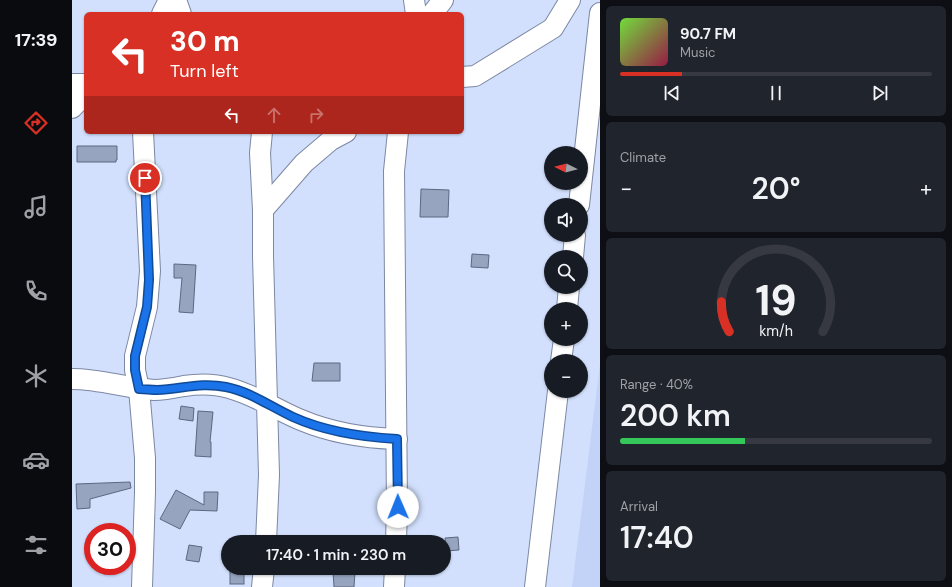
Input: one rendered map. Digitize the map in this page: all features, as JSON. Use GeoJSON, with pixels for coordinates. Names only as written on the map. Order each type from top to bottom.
{"type":"FeatureCollection","features":[{"type":"Feature","properties":{"kind":"street"},"geometry":{"type":"LineString","coordinates":[[163,12],[169,0]]}},
{"type":"Feature","properties":{"kind":"street"},"geometry":{"type":"LineString","coordinates":[[176,0],[180,12]]}},
{"type":"Feature","properties":{"kind":"street"},"geometry":{"type":"LineString","coordinates":[[414,0],[416,12]]}},
{"type":"Feature","properties":{"kind":"street"},"geometry":{"type":"LineString","coordinates":[[434,12],[443,0]]}},
{"type":"Feature","properties":{"kind":"street"},"geometry":{"type":"LineString","coordinates":[[466,78],[553,28],[570,0]]}},
{"type":"Feature","properties":{"kind":"street"},"geometry":{"type":"LineString","coordinates":[[580,198],[600,13]]}},
{"type":"Feature","properties":{"kind":"street"},"geometry":{"type":"LineString","coordinates":[[72,84],[84,84]]}},
{"type":"Feature","properties":{"kind":"street"},"geometry":{"type":"LineString","coordinates":[[72,108],[84,96]]}},
{"type":"Feature","properties":{"kind":"street"},"geometry":{"type":"LineString","coordinates":[[142,587],[145,458],[139,389],[135,370],[135,356],[147,307],[150,271],[143,134]]}},
{"type":"Feature","properties":{"kind":"street"},"geometry":{"type":"LineString","coordinates":[[262,134],[260,153],[264,210],[263,264],[269,476],[266,535]]}},
{"type":"Feature","properties":{"kind":"street"},"geometry":{"type":"LineString","coordinates":[[264,210],[304,162],[331,140],[342,134]]}},
{"type":"Feature","properties":{"kind":"street"},"geometry":{"type":"LineString","coordinates":[[396,535],[398,507],[394,172],[398,134]]}},
{"type":"Feature","properties":{"kind":"street"},"geometry":{"type":"LineString","coordinates":[[72,379],[94,381],[139,389],[156,390],[185,386],[213,385],[241,391],[302,421],[333,431],[358,436],[397,439]]}},
{"type":"Feature","properties":{"kind":"street"},"geometry":{"type":"LineString","coordinates":[[535,587],[557,398]]}},
{"type":"Feature","properties":{"kind":"street"},"geometry":{"type":"LineString","coordinates":[[262,587],[263,575]]}},
{"type":"Feature","properties":{"kind":"street"},"geometry":{"type":"LineString","coordinates":[[394,587],[395,575]]}},
{"type":"Feature","properties":{"kind":"shaded area"},"geometry":{"type":"Polygon","coordinates":[[[600,364],[600,587],[572,587],[600,364]]]}},
{"type":"Feature","properties":{"kind":"building"},"geometry":{"type":"Polygon","coordinates":[[[77,146],[117,146],[117,160],[116,162],[77,162],[77,146]]]}},
{"type":"Feature","properties":{"kind":"building"},"geometry":{"type":"Polygon","coordinates":[[[421,189],[449,190],[448,217],[420,217],[421,189]]]}},
{"type":"Feature","properties":{"kind":"building"},"geometry":{"type":"Polygon","coordinates":[[[472,254],[489,255],[488,268],[471,267],[472,254]]]}},
{"type":"Feature","properties":{"kind":"building"},"geometry":{"type":"Polygon","coordinates":[[[174,264],[196,265],[193,313],[179,312],[182,278],[174,278],[174,264]]]}},
{"type":"Feature","properties":{"kind":"building"},"geometry":{"type":"Polygon","coordinates":[[[314,363],[340,363],[340,381],[312,381],[314,363]]]}},
{"type":"Feature","properties":{"kind":"building"},"geometry":{"type":"Polygon","coordinates":[[[181,406],[194,408],[193,421],[179,419],[181,406]]]}},
{"type":"Feature","properties":{"kind":"building"},"geometry":{"type":"Polygon","coordinates":[[[198,411],[213,412],[210,442],[211,457],[195,456],[198,411]]]}},
{"type":"Feature","properties":{"kind":"building"},"geometry":{"type":"Polygon","coordinates":[[[130,482],[131,488],[90,499],[90,508],[77,509],[76,484],[130,482]]]}},
{"type":"Feature","properties":{"kind":"building"},"geometry":{"type":"Polygon","coordinates":[[[176,490],[204,505],[204,492],[218,492],[217,511],[190,510],[180,529],[160,519],[176,490]]]}},
{"type":"Feature","properties":{"kind":"building"},"geometry":{"type":"Polygon","coordinates":[[[458,537],[459,550],[451,551],[451,538],[458,537]]]}},
{"type":"Feature","properties":{"kind":"building"},"geometry":{"type":"Polygon","coordinates":[[[189,545],[202,547],[199,562],[186,560],[189,545]]]}},
{"type":"Feature","properties":{"kind":"building"},"geometry":{"type":"Polygon","coordinates":[[[230,575],[244,575],[244,584],[230,584],[230,575]]]}},
{"type":"Feature","properties":{"kind":"building"},"geometry":{"type":"Polygon","coordinates":[[[333,575],[355,575],[354,587],[334,587],[333,575]]]}},
{"type":"Feature","properties":{"kind":"route"},"geometry":{"type":"LineString","coordinates":[[145,178],[150,271],[147,307],[135,356],[136,381],[139,389],[156,390],[199,385],[227,387],[254,396],[302,421],[320,427],[358,436],[397,439],[398,507]]}}]}
